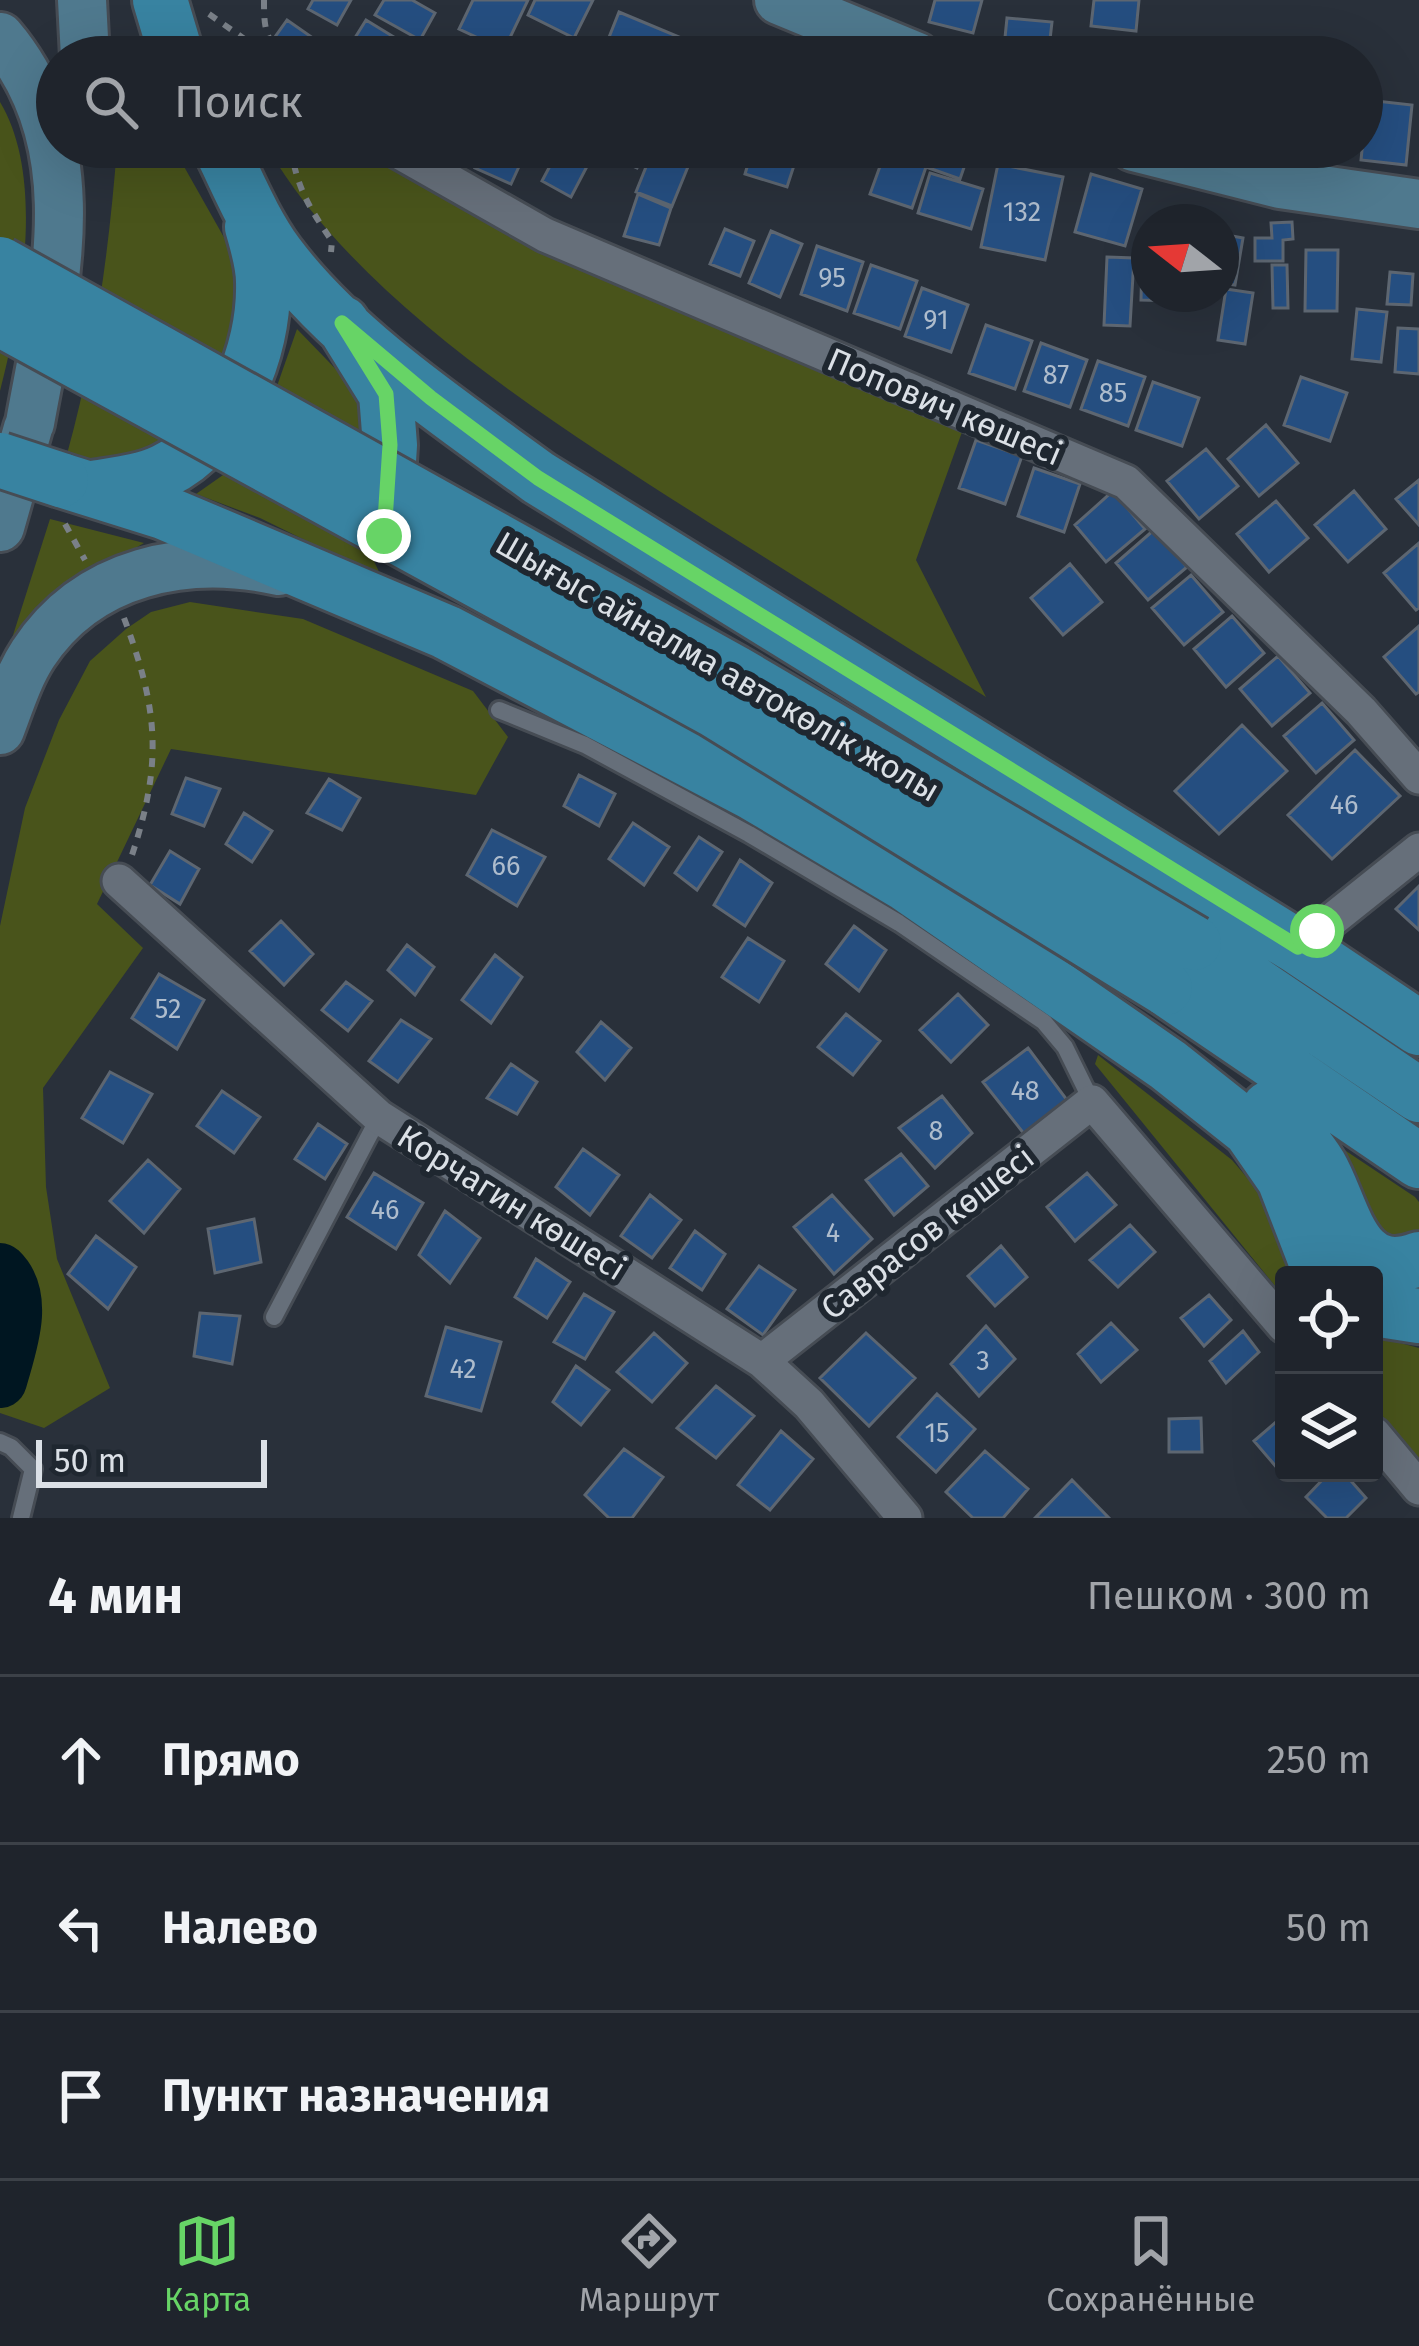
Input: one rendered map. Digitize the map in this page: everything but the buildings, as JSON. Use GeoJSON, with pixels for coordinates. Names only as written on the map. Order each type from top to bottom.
{"type":"FeatureCollection","features":[{"type":"Feature","properties":{"kind":"main road"},"geometry":{"type":"LineString","coordinates":[[82,0],[84,36]]}},
{"type":"Feature","properties":{"kind":"main road"},"geometry":{"type":"LineString","coordinates":[[779,0],[866,36]]}},
{"type":"Feature","properties":{"kind":"main road"},"geometry":{"type":"LineString","coordinates":[[176,2],[177,36]]}},
{"type":"Feature","properties":{"kind":"main road"},"geometry":{"type":"LineString","coordinates":[[0,38],[36,91]]}},
{"type":"Feature","properties":{"kind":"main road"},"geometry":{"type":"LineString","coordinates":[[0,527],[15,442],[50,313],[57,168]]}},
{"type":"Feature","properties":{"kind":"main road"},"geometry":{"type":"LineString","coordinates":[[15,442],[72,237],[80,168]]}},
{"type":"Feature","properties":{"kind":"main road"},"geometry":{"type":"LineString","coordinates":[[230,168],[276,253],[342,323],[431,398],[538,478],[1298,947],[1419,1028]]}},
{"type":"Feature","properties":{"kind":"main road"},"geometry":{"type":"LineString","coordinates":[[1217,168],[1280,184],[1419,204]]}},
{"type":"Feature","properties":{"kind":"main road"},"geometry":{"type":"LineString","coordinates":[[75,484],[135,481],[163,472],[192,454],[230,407],[246,373],[262,311],[263,279],[246,204]]}},
{"type":"Feature","properties":{"kind":"main road","name":"Шығыс айналма автокөлік жолы"},"geometry":{"type":"LineString","coordinates":[[0,263],[734,672],[1194,943],[1419,1095]]}},
{"type":"Feature","properties":{"kind":"main road"},"geometry":{"type":"LineString","coordinates":[[0,319],[715,710],[1165,988],[1419,1161]]}},
{"type":"Feature","properties":{"kind":"main road"},"geometry":{"type":"LineString","coordinates":[[342,323],[386,394],[390,445],[386,552],[403,581],[757,769],[916,864],[1163,1026],[1247,1088],[1295,1133],[1322,1168],[1346,1228],[1362,1250],[1385,1262],[1419,1259]]}},
{"type":"Feature","properties":{"kind":"main road"},"geometry":{"type":"LineString","coordinates":[[15,442],[75,484],[163,512],[446,632],[752,792],[906,884],[1231,1112],[1262,1144],[1284,1179],[1318,1266]]}},
{"type":"Feature","properties":{"kind":"main road"},"geometry":{"type":"LineString","coordinates":[[0,730],[33,654],[76,605],[101,587],[147,569],[200,564],[247,564],[340,585]]}},
{"type":"Feature","properties":{"kind":"main road"},"geometry":{"type":"LineString","coordinates":[[1366,1125],[1419,1173]]}},
{"type":"Feature","properties":{"kind":"main road"},"geometry":{"type":"LineString","coordinates":[[1383,1310],[1419,1316]]}},
{"type":"Feature","properties":{"kind":"street","name":"Попович көшесі"},"geometry":{"type":"LineString","coordinates":[[427,168],[545,235],[1126,482],[1361,712],[1419,777]]}},
{"type":"Feature","properties":{"kind":"street"},"geometry":{"type":"LineString","coordinates":[[1298,947],[1419,850]]}},
{"type":"Feature","properties":{"kind":"street","name":"Корчагин көшесі"},"geometry":{"type":"LineString","coordinates":[[119,881],[379,1117],[762,1361],[809,1404],[905,1518]]}},
{"type":"Feature","properties":{"kind":"street"},"geometry":{"type":"LineString","coordinates":[[1092,1102],[1275,1316]]}},
{"type":"Feature","properties":{"kind":"street","name":"Саврасов көшесі"},"geometry":{"type":"LineString","coordinates":[[762,1361],[1092,1102]]}},
{"type":"Feature","properties":{"kind":"street"},"geometry":{"type":"LineString","coordinates":[[1383,1445],[1419,1488]]}},
{"type":"Feature","properties":{"kind":"lane"},"geometry":{"type":"LineString","coordinates":[[499,710],[603,755],[899,923],[1044,1022],[1065,1047],[1092,1102]]}},
{"type":"Feature","properties":{"kind":"lane"},"geometry":{"type":"LineString","coordinates":[[274,1317],[379,1117]]}},
{"type":"Feature","properties":{"kind":"lane"},"geometry":{"type":"LineString","coordinates":[[0,1442],[32,1469],[21,1518]]}},
{"type":"Feature","properties":{"kind":"path"},"geometry":{"type":"LineString","coordinates":[[264,0],[267,36]]}},
{"type":"Feature","properties":{"kind":"path"},"geometry":{"type":"LineString","coordinates":[[176,2],[237,36]]}},
{"type":"Feature","properties":{"kind":"path"},"geometry":{"type":"LineString","coordinates":[[294,168],[307,207],[331,239],[331,252]]}},
{"type":"Feature","properties":{"kind":"path"},"geometry":{"type":"LineString","coordinates":[[115,605],[140,662],[154,714],[156,750],[134,853],[119,881]]}},
{"type":"Feature","properties":{"kind":"green space"},"geometry":{"type":"Polygon","coordinates":[[[0,102],[14,133],[26,205],[21,284],[0,391],[0,102]]]}},
{"type":"Feature","properties":{"kind":"green space"},"geometry":{"type":"Polygon","coordinates":[[[115,168],[185,168],[239,264],[246,298],[194,436],[111,466],[67,454],[86,378],[115,168]]]}},
{"type":"Feature","properties":{"kind":"green space"},"geometry":{"type":"Polygon","coordinates":[[[281,168],[393,168],[544,254],[962,432],[916,560],[986,697],[527,402],[407,309],[306,204],[281,168]]]}},
{"type":"Feature","properties":{"kind":"green space"},"geometry":{"type":"Polygon","coordinates":[[[297,329],[357,391],[373,417],[369,529],[372,557],[382,578],[260,518],[196,494],[233,468],[270,406],[297,329]]]}},
{"type":"Feature","properties":{"kind":"green space"},"geometry":{"type":"Polygon","coordinates":[[[50,519],[144,543],[110,563],[0,676],[50,519]]]}},
{"type":"Feature","properties":{"kind":"green space"},"geometry":{"type":"Polygon","coordinates":[[[190,602],[303,619],[473,691],[508,737],[476,795],[171,749],[97,904],[143,948],[43,1088],[46,1187],[57,1259],[110,1388],[44,1428],[0,1413],[0,926],[25,808],[59,720],[90,661],[151,612],[190,602]]]}},
{"type":"Feature","properties":{"kind":"green space"},"geometry":{"type":"Polygon","coordinates":[[[1098,1055],[1232,1160],[1255,1187],[1291,1266],[1275,1266],[1275,1286],[1095,1064],[1098,1055]]]}},
{"type":"Feature","properties":{"kind":"green space"},"geometry":{"type":"Polygon","coordinates":[[[1307,1125],[1415,1197],[1419,1236],[1385,1238],[1307,1125]]]}},
{"type":"Feature","properties":{"kind":"green space"},"geometry":{"type":"Polygon","coordinates":[[[1383,1338],[1419,1348],[1419,1459],[1383,1417],[1383,1338]]]}},
{"type":"Feature","properties":{"kind":"waterway"},"geometry":{"type":"LineString","coordinates":[[0,1270],[9,1281],[15,1309],[0,1381]]}},
{"type":"Feature","properties":{"kind":"route"},"geometry":{"type":"LineString","coordinates":[[384,536],[390,445],[386,394],[342,323],[431,398],[538,478],[716,590],[1298,947],[1317,931]]}}]}
